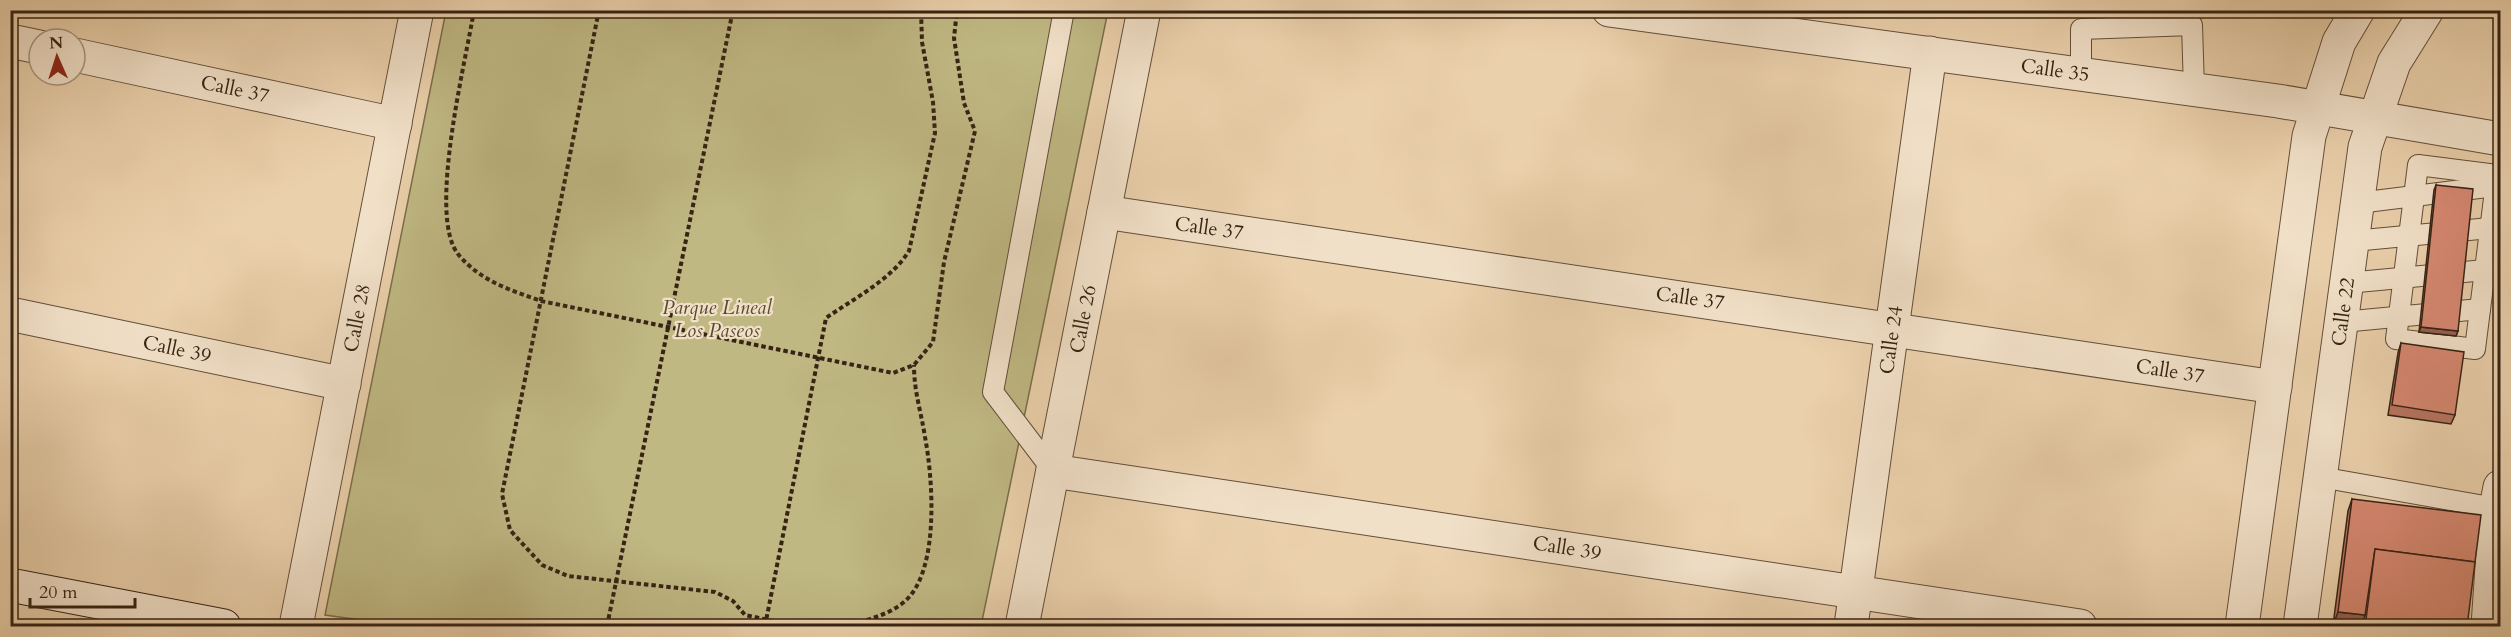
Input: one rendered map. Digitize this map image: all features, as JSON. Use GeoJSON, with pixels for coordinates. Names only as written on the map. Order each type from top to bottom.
{"type":"FeatureCollection","features":[{"type":"Feature","properties":{"kind":"street","name":"Calle 28"},"geometry":{"type":"LineString","coordinates":[[296,627],[417,10]]}},
{"type":"Feature","properties":{"kind":"street","name":"Calle 26"},"geometry":{"type":"LineString","coordinates":[[1022,627],[1144,10]]}},
{"type":"Feature","properties":{"kind":"street","name":"Calle 35"},"geometry":{"type":"LineString","coordinates":[[1609,10],[2194,89],[2500,139]]}},
{"type":"Feature","properties":{"kind":"street"},"geometry":{"type":"LineString","coordinates":[[2242,627],[2309,136],[2339,42],[2358,10]]}},
{"type":"Feature","properties":{"kind":"street","name":"Calle 22"},"geometry":{"type":"LineString","coordinates":[[2300,627],[2365,147],[2394,63],[2427,10]]}},
{"type":"Feature","properties":{"kind":"street"},"geometry":{"type":"LineString","coordinates":[[10,41],[27,45]]}},
{"type":"Feature","properties":{"kind":"street","name":"Calle 24"},"geometry":{"type":"LineString","coordinates":[[1851,627],[1930,52]]}},
{"type":"Feature","properties":{"kind":"street","name":"Calle 37"},"geometry":{"type":"LineString","coordinates":[[87,58],[395,124]]}},
{"type":"Feature","properties":{"kind":"street","name":"Calle 37"},"geometry":{"type":"LineString","coordinates":[[1104,213],[1893,328],[2275,387]]}},
{"type":"Feature","properties":{"kind":"street","name":"Calle 39"},"geometry":{"type":"LineString","coordinates":[[10,314],[344,384]]}},
{"type":"Feature","properties":{"kind":"street","name":"Calle 39"},"geometry":{"type":"LineString","coordinates":[[1053,471],[2080,627]]}},
{"type":"Feature","properties":{"kind":"street"},"geometry":{"type":"LineString","coordinates":[[2488,627],[2498,498]]}},
{"type":"Feature","properties":{"kind":"street"},"geometry":{"type":"LineString","coordinates":[[10,585],[224,627]]}},
{"type":"Feature","properties":{"kind":"lane"},"geometry":{"type":"LineString","coordinates":[[1053,471],[993,392],[1064,10]]}},
{"type":"Feature","properties":{"kind":"lane"},"geometry":{"type":"LineString","coordinates":[[2081,73],[2081,29],[2192,25],[2194,89]]}},
{"type":"Feature","properties":{"kind":"lane"},"geometry":{"type":"LineString","coordinates":[[2418,165],[2497,175],[2475,349],[2396,339],[2414,196],[2418,165]]}},
{"type":"Feature","properties":{"kind":"lane"},"geometry":{"type":"LineString","coordinates":[[2358,203],[2495,186]]}},
{"type":"Feature","properties":{"kind":"lane"},"geometry":{"type":"LineString","coordinates":[[2353,241],[2490,228]]}},
{"type":"Feature","properties":{"kind":"lane"},"geometry":{"type":"LineString","coordinates":[[2347,283],[2485,270]]}},
{"type":"Feature","properties":{"kind":"lane"},"geometry":{"type":"LineString","coordinates":[[2342,322],[2480,309]]}},
{"type":"Feature","properties":{"kind":"lane"},"geometry":{"type":"LineString","coordinates":[[2320,477],[2498,498]]}},
{"type":"Feature","properties":{"kind":"path"},"geometry":{"type":"LineString","coordinates":[[474,10],[444,197],[450,233],[456,252],[470,267],[494,285],[541,301],[893,373],[914,365],[933,342],[944,262],[975,131],[964,103],[954,38],[957,10]]}},
{"type":"Feature","properties":{"kind":"path"},"geometry":{"type":"LineString","coordinates":[[599,10],[502,494],[510,530],[542,565],[568,576],[715,592],[733,601],[745,615],[766,624],[797,627]]}},
{"type":"Feature","properties":{"kind":"path"},"geometry":{"type":"LineString","coordinates":[[607,627],[733,10]]}},
{"type":"Feature","properties":{"kind":"path"},"geometry":{"type":"LineString","coordinates":[[766,624],[826,318],[891,272],[902,263],[909,251],[935,133],[933,102],[922,42],[921,10]]}},
{"type":"Feature","properties":{"kind":"path"},"geometry":{"type":"LineString","coordinates":[[845,627],[884,615],[906,600],[924,571],[932,510],[926,438],[914,394],[914,365]]}},
{"type":"Feature","properties":{"kind":"green space","name":"Parque Lineal Los Paseos"},"geometry":{"type":"Polygon","coordinates":[[[446,11],[1108,11],[981,626],[404,626],[325,615],[446,11]]]}},
{"type":"Feature","properties":{"kind":"building"},"geometry":{"type":"Polygon","coordinates":[[[2436,185],[2473,189],[2458,331],[2421,327],[2436,185]]]}},
{"type":"Feature","properties":{"kind":"building"},"geometry":{"type":"Polygon","coordinates":[[[2401,343],[2464,352],[2455,415],[2392,405],[2401,343]]]}},
{"type":"Feature","properties":{"kind":"building"},"geometry":{"type":"Polygon","coordinates":[[[2352,499],[2481,515],[2475,562],[2375,549],[2365,615],[2338,612],[2352,499]]]}},
{"type":"Feature","properties":{"kind":"building"},"geometry":{"type":"Polygon","coordinates":[[[2375,549],[2475,562],[2467,627],[2365,627],[2375,549]]]}}]}
